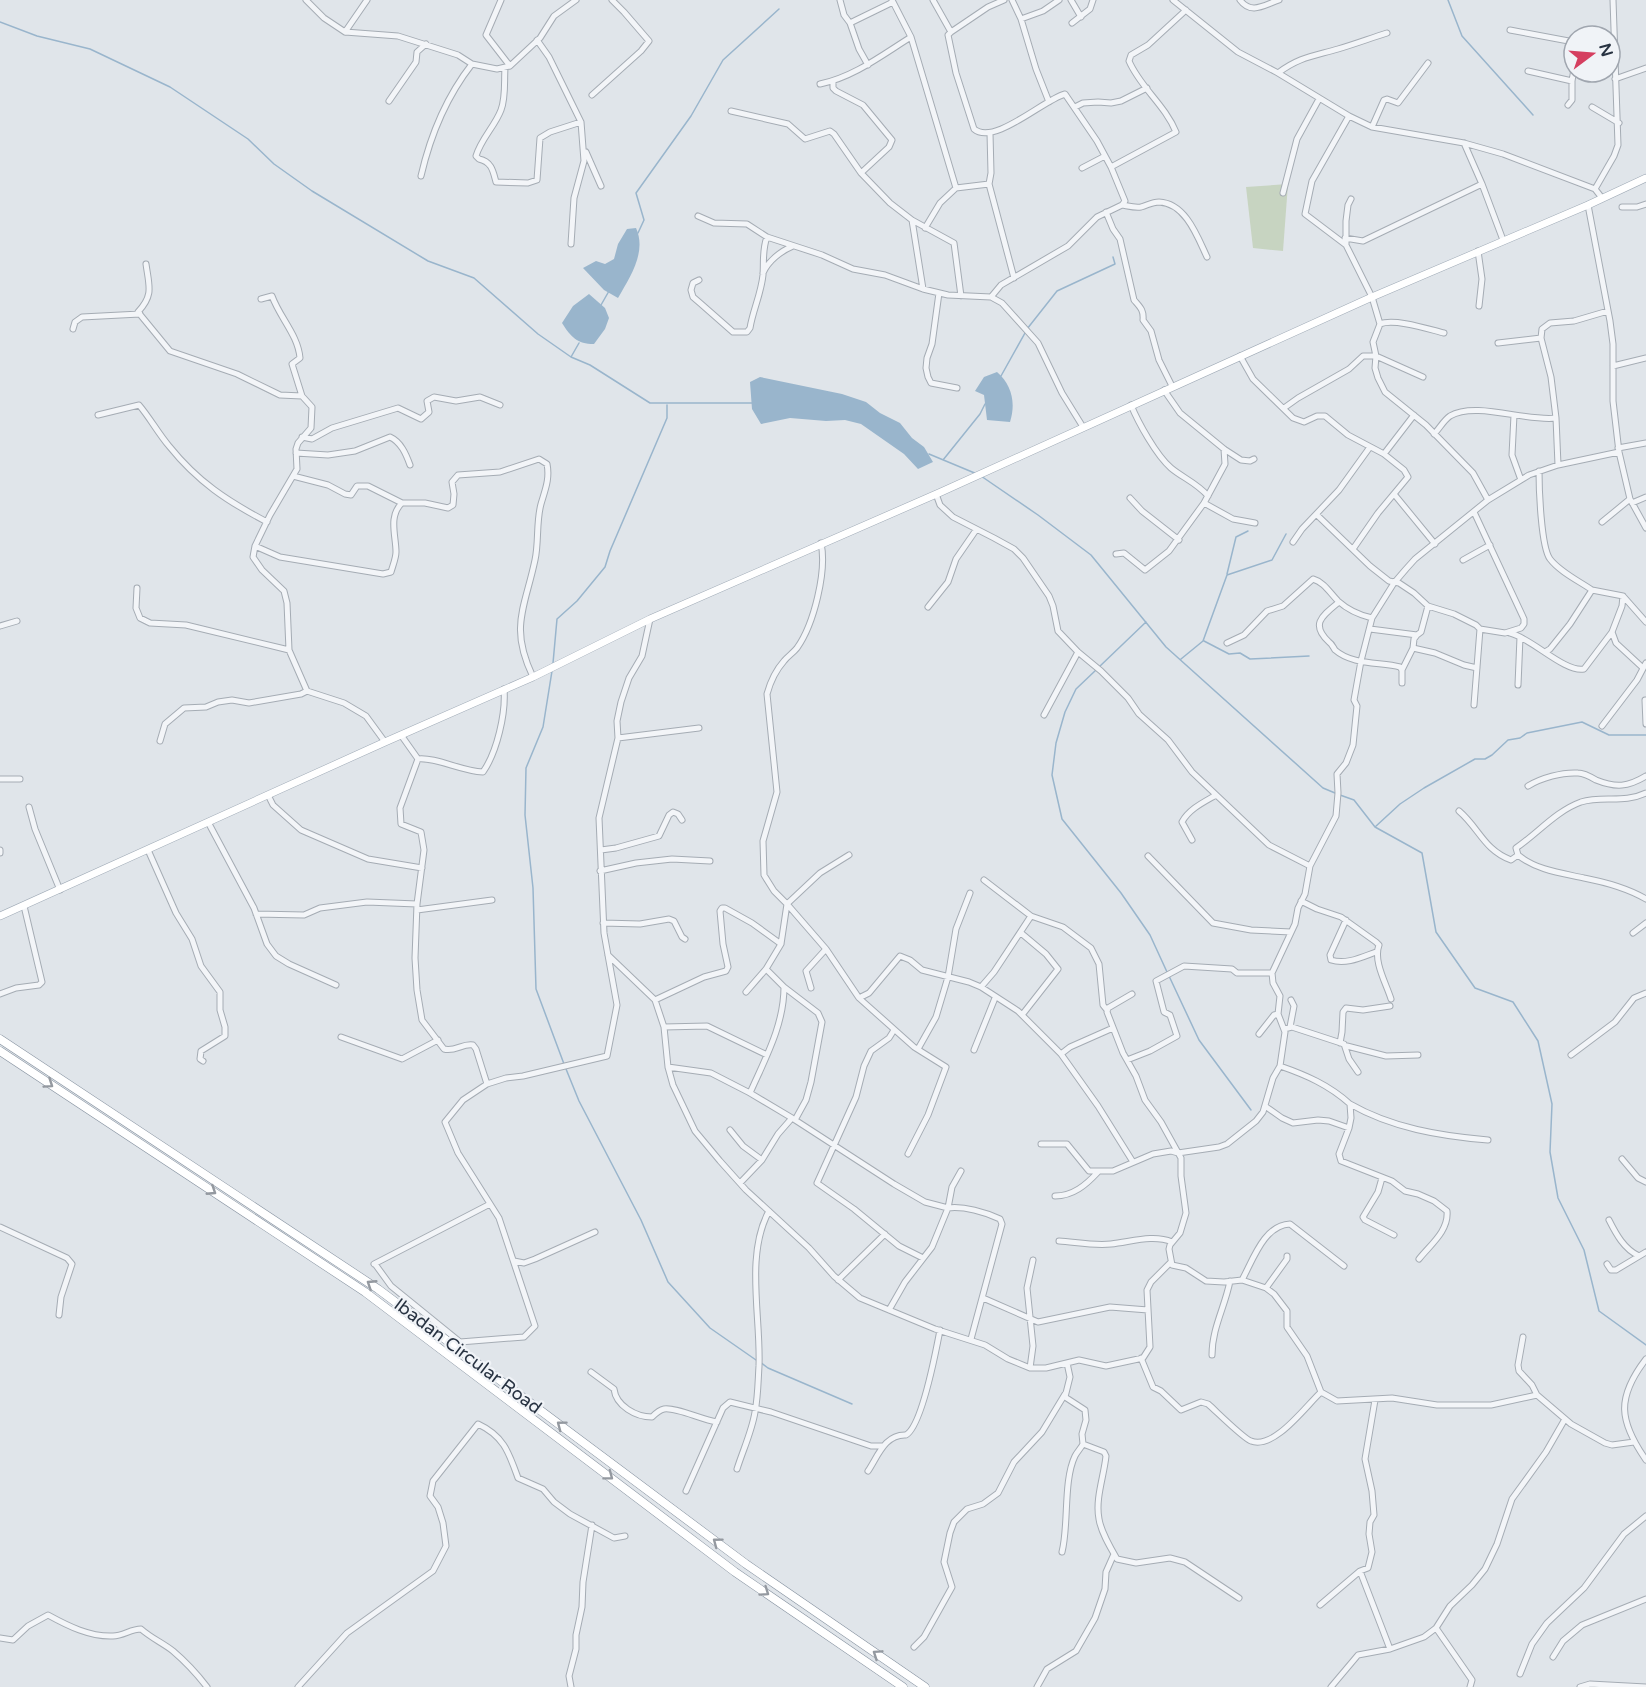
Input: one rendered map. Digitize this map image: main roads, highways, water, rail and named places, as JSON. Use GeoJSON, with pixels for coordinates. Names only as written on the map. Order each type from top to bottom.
{"type":"FeatureCollection","features":[{"type":"Feature","properties":{"kind":"highway","name":"Ibadan Circular Road"},"geometry":{"type":"LineString","coordinates":[[0,1039],[378,1289],[746,1564],[925,1687]]}},
{"type":"Feature","properties":{"kind":"highway","name":"Ibadan Circular Road"},"geometry":{"type":"LineString","coordinates":[[0,1051],[365,1292],[735,1572],[903,1687]]}},
{"type":"Feature","properties":{"kind":"main road"},"geometry":{"type":"LineString","coordinates":[[0,916],[533,677],[650,619],[1646,177]]}},
{"type":"Feature","properties":{"kind":"water"},"geometry":{"type":"Polygon","coordinates":[[[636,228],[640,246],[636,264],[618,298],[604,290],[583,268],[596,261],[605,264],[614,259],[618,244],[627,229],[636,228]]]}},
{"type":"Feature","properties":{"kind":"water"},"geometry":{"type":"Polygon","coordinates":[[[589,294],[605,308],[609,318],[605,329],[594,344],[583,343],[575,339],[562,323],[573,306],[589,294]]]}},
{"type":"Feature","properties":{"kind":"water"},"geometry":{"type":"Polygon","coordinates":[[[997,372],[1006,383],[1011,395],[1013,408],[1010,422],[987,420],[984,395],[975,391],[984,377],[997,372]]]}},
{"type":"Feature","properties":{"kind":"water"},"geometry":{"type":"Polygon","coordinates":[[[760,377],[842,394],[866,402],[880,413],[900,423],[912,438],[924,447],[933,462],[918,469],[904,454],[861,424],[845,420],[790,418],[761,424],[752,409],[750,382],[760,377]]]}},
{"type":"Feature","properties":{"kind":"waterway"},"geometry":{"type":"LineString","coordinates":[[1448,0],[1462,36],[1533,115]]}},
{"type":"Feature","properties":{"kind":"waterway"},"geometry":{"type":"LineString","coordinates":[[638,233],[644,220],[636,193],[691,116],[723,60],[779,9]]}},
{"type":"Feature","properties":{"kind":"waterway"},"geometry":{"type":"LineString","coordinates":[[0,22],[37,36],[90,49],[170,87],[248,139],[274,164],[312,191],[428,261],[474,278],[538,334],[571,357],[590,365],[650,403],[752,403]]}},
{"type":"Feature","properties":{"kind":"waterway"},"geometry":{"type":"LineString","coordinates":[[1027,329],[1057,291],[1115,264],[1113,257]]}},
{"type":"Feature","properties":{"kind":"waterway"},"geometry":{"type":"LineString","coordinates":[[601,305],[609,291]]}},
{"type":"Feature","properties":{"kind":"waterway"},"geometry":{"type":"LineString","coordinates":[[1001,376],[1025,333]]}},
{"type":"Feature","properties":{"kind":"waterway"},"geometry":{"type":"LineString","coordinates":[[571,357],[579,343]]}},
{"type":"Feature","properties":{"kind":"waterway"},"geometry":{"type":"LineString","coordinates":[[943,460],[980,414],[985,404]]}},
{"type":"Feature","properties":{"kind":"waterway"},"geometry":{"type":"LineString","coordinates":[[553,663],[557,619],[577,601],[605,567],[667,418],[667,405]]}},
{"type":"Feature","properties":{"kind":"waterway"},"geometry":{"type":"LineString","coordinates":[[929,454],[977,474]]}},
{"type":"Feature","properties":{"kind":"waterway"},"geometry":{"type":"LineString","coordinates":[[981,476],[1091,555],[1166,647],[1323,788],[1335,793]]}},
{"type":"Feature","properties":{"kind":"waterway"},"geometry":{"type":"LineString","coordinates":[[1227,574],[1236,537],[1248,531]]}},
{"type":"Feature","properties":{"kind":"waterway"},"geometry":{"type":"LineString","coordinates":[[1181,659],[1203,641],[1227,575],[1272,560],[1286,534]]}},
{"type":"Feature","properties":{"kind":"waterway"},"geometry":{"type":"LineString","coordinates":[[1099,667],[1146,622]]}},
{"type":"Feature","properties":{"kind":"waterway"},"geometry":{"type":"LineString","coordinates":[[1204,641],[1229,654],[1240,653],[1250,659],[1309,656]]}},
{"type":"Feature","properties":{"kind":"waterway"},"geometry":{"type":"LineString","coordinates":[[1096,670],[1076,689],[1065,712],[1056,743],[1052,775],[1062,819],[1121,893],[1150,935],[1167,972]]}},
{"type":"Feature","properties":{"kind":"waterway"},"geometry":{"type":"LineString","coordinates":[[552,671],[543,727],[526,768],[525,815],[533,888],[536,989],[564,1064]]}},
{"type":"Feature","properties":{"kind":"waterway"},"geometry":{"type":"LineString","coordinates":[[1375,827],[1400,804],[1424,788],[1475,759],[1485,759],[1508,740],[1520,738],[1527,733],[1582,722],[1609,735],[1646,735]]}},
{"type":"Feature","properties":{"kind":"waterway"},"geometry":{"type":"LineString","coordinates":[[1340,795],[1354,800],[1375,827],[1422,853],[1436,932],[1475,988],[1513,1002],[1538,1041],[1552,1104],[1550,1152],[1558,1198],[1584,1250],[1599,1311],[1646,1345]]}},
{"type":"Feature","properties":{"kind":"waterway"},"geometry":{"type":"LineString","coordinates":[[1169,976],[1199,1040],[1251,1110]]}},
{"type":"Feature","properties":{"kind":"waterway"},"geometry":{"type":"LineString","coordinates":[[566,1069],[579,1101],[641,1220],[668,1282],[710,1328],[756,1360]]}},
{"type":"Feature","properties":{"kind":"waterway"},"geometry":{"type":"LineString","coordinates":[[760,1362],[768,1368],[852,1404]]}}]}
